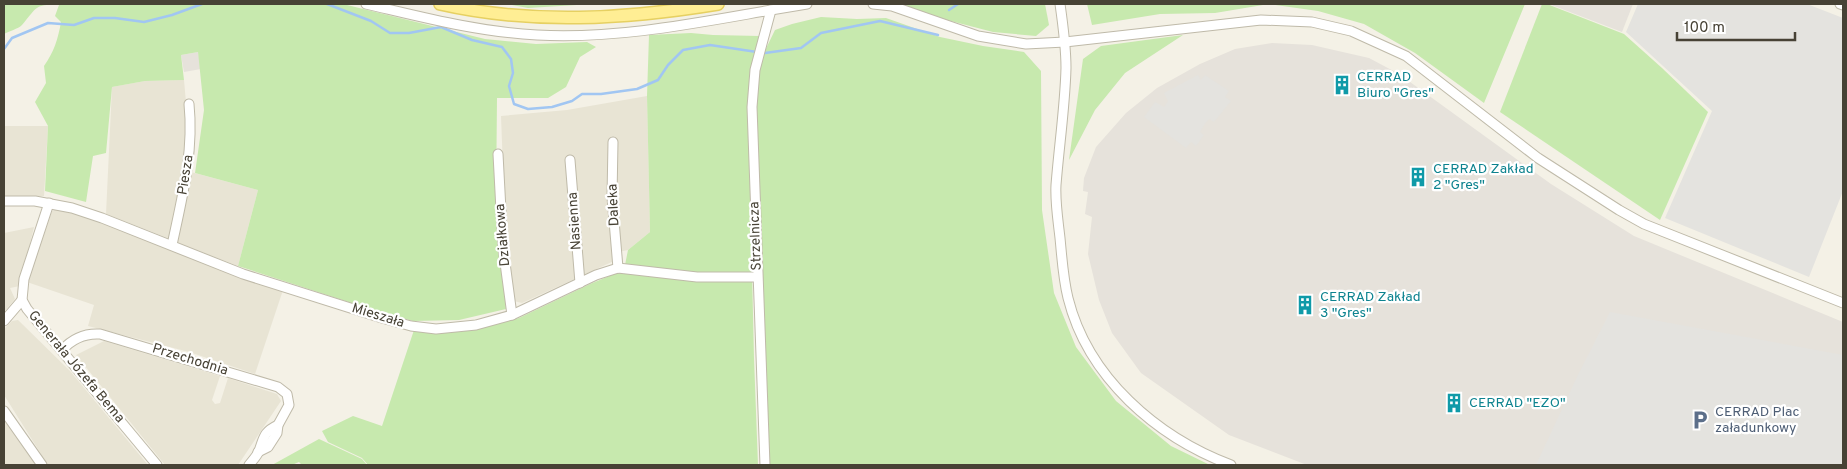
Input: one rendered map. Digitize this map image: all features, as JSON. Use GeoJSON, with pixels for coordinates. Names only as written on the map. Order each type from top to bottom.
{"type":"FeatureCollection","features":[{"type":"Feature","properties":{"kind":"main road"},"geometry":{"type":"LineString","coordinates":[[440,4],[471,11],[507,15],[550,18],[610,18],[673,12],[718,4]]}},
{"type":"Feature","properties":{"kind":"street"},"geometry":{"type":"LineString","coordinates":[[366,4],[478,29],[565,36],[650,30],[807,4]]}},
{"type":"Feature","properties":{"kind":"street"},"geometry":{"type":"LineString","coordinates":[[873,4],[892,6],[978,36],[1026,44],[1065,42],[1260,20],[1312,22],[1351,31],[1406,56],[1538,158],[1644,224],[1843,303]]}},
{"type":"Feature","properties":{"kind":"street"},"geometry":{"type":"LineString","coordinates":[[1060,4],[1065,42],[1065,96],[1056,195],[1064,279],[1071,307],[1080,331],[1091,352],[1128,400],[1146,418],[1183,444],[1231,465]]}},
{"type":"Feature","properties":{"kind":"street","name":"Strzelnicza"},"geometry":{"type":"LineString","coordinates":[[764,465],[752,89],[755,70],[771,10]]}},
{"type":"Feature","properties":{"kind":"street","name":"Piesza"},"geometry":{"type":"LineString","coordinates":[[172,245],[189,162],[191,124],[189,104]]}},
{"type":"Feature","properties":{"kind":"street","name":"Daleka"},"geometry":{"type":"LineString","coordinates":[[613,142],[612,197],[618,268]]}},
{"type":"Feature","properties":{"kind":"street","name":"Działkowa"},"geometry":{"type":"LineString","coordinates":[[498,154],[503,248],[512,315]]}},
{"type":"Feature","properties":{"kind":"street","name":"Nasienna"},"geometry":{"type":"LineString","coordinates":[[570,160],[580,283]]}},
{"type":"Feature","properties":{"kind":"street","name":"Mieszała"},"geometry":{"type":"LineString","coordinates":[[4,201],[24,200],[72,208],[243,274],[382,318],[412,326],[436,329],[476,325],[512,315],[607,270],[618,268],[697,277],[757,277]]}},
{"type":"Feature","properties":{"kind":"street","name":"Generała Józefa Bema"},"geometry":{"type":"LineString","coordinates":[[49,203],[24,279],[22,300],[27,309],[157,465]]}},
{"type":"Feature","properties":{"kind":"street"},"geometry":{"type":"LineString","coordinates":[[4,321],[22,300]]}},
{"type":"Feature","properties":{"kind":"street","name":"Przechodnia"},"geometry":{"type":"LineString","coordinates":[[62,350],[70,342],[89,333],[100,334],[278,387],[287,394],[290,404],[278,424],[270,428],[260,441],[258,452],[249,465]]}},
{"type":"Feature","properties":{"kind":"street"},"geometry":{"type":"LineString","coordinates":[[4,411],[42,465]]}},
{"type":"Feature","properties":{"kind":"shaded area"},"geometry":{"type":"Polygon","coordinates":[[[1549,4],[1633,4],[1622,32],[1549,4]]]}},
{"type":"Feature","properties":{"kind":"shaded area"},"geometry":{"type":"Polygon","coordinates":[[[1638,4],[1807,4],[1843,18],[1843,191],[1809,277],[1665,218],[1712,111],[1626,32],[1638,4]]]}},
{"type":"Feature","properties":{"kind":"shaded area"},"geometry":{"type":"Polygon","coordinates":[[[1272,43],[1312,45],[1369,58],[1399,74],[1551,184],[1634,236],[1843,322],[1843,465],[1307,465],[1229,435],[1141,373],[1112,333],[1099,300],[1088,254],[1092,217],[1085,214],[1088,192],[1083,191],[1084,178],[1096,147],[1126,113],[1157,88],[1200,64],[1235,49],[1272,43]]]}},
{"type":"Feature","properties":{"kind":"shaded area"},"geometry":{"type":"Polygon","coordinates":[[[198,52],[201,69],[184,72],[181,55],[198,52]]]}},
{"type":"Feature","properties":{"kind":"shaded area"},"geometry":{"type":"Polygon","coordinates":[[[1198,75],[1201,80],[1205,75],[1229,91],[1225,97],[1231,101],[1214,122],[1209,119],[1204,125],[1200,132],[1204,135],[1196,146],[1191,142],[1186,148],[1144,117],[1155,102],[1164,107],[1168,101],[1164,93],[1198,75]]]}},
{"type":"Feature","properties":{"kind":"shaded area"},"geometry":{"type":"Polygon","coordinates":[[[184,80],[188,125],[182,184],[170,239],[106,214],[112,87],[145,81],[184,80]]]}},
{"type":"Feature","properties":{"kind":"shaded area"},"geometry":{"type":"Polygon","coordinates":[[[647,96],[650,232],[628,250],[618,252],[614,261],[522,303],[514,301],[505,221],[501,116],[567,110],[647,96]]]}},
{"type":"Feature","properties":{"kind":"shaded area"},"geometry":{"type":"Polygon","coordinates":[[[4,126],[48,126],[44,196],[4,198],[4,126]]]}},
{"type":"Feature","properties":{"kind":"shaded area"},"geometry":{"type":"Polygon","coordinates":[[[191,172],[258,190],[238,266],[178,243],[177,233],[191,172]]]}},
{"type":"Feature","properties":{"kind":"shaded area"},"geometry":{"type":"Polygon","coordinates":[[[59,208],[120,227],[283,290],[255,374],[189,352],[88,326],[94,305],[27,282],[52,211],[59,208]]]}},
{"type":"Feature","properties":{"kind":"shaded area"},"geometry":{"type":"Polygon","coordinates":[[[34,227],[20,286],[10,288],[15,299],[4,312],[4,233],[34,227]]]}},
{"type":"Feature","properties":{"kind":"shaded area","name":"CERRAD Plac załadunkowy"},"geometry":{"type":"Polygon","coordinates":[[[1610,312],[1843,355],[1843,465],[1536,465],[1610,312]]]}},
{"type":"Feature","properties":{"kind":"shaded area"},"geometry":{"type":"Polygon","coordinates":[[[18,320],[70,371],[148,465],[48,465],[4,395],[4,329],[12,321],[18,320]]]}},
{"type":"Feature","properties":{"kind":"shaded area"},"geometry":{"type":"Polygon","coordinates":[[[104,341],[220,376],[212,400],[215,404],[220,403],[228,378],[277,394],[281,401],[238,465],[165,465],[76,355],[104,341]]]}},
{"type":"Feature","properties":{"kind":"shaded area"},"geometry":{"type":"Polygon","coordinates":[[[4,420],[23,446],[36,465],[4,465],[4,420]]]}},
{"type":"Feature","properties":{"kind":"green space"},"geometry":{"type":"Polygon","coordinates":[[[4,4],[343,4],[485,39],[536,44],[587,42],[596,47],[580,57],[566,87],[548,98],[497,98],[496,201],[506,309],[459,320],[413,321],[379,312],[238,266],[258,190],[195,173],[204,110],[198,52],[181,55],[184,80],[145,81],[112,87],[106,153],[93,156],[86,202],[45,191],[48,126],[35,102],[46,83],[44,66],[53,50],[61,22],[55,16],[59,5],[40,6],[20,26],[4,34],[4,4]]]}},
{"type":"Feature","properties":{"kind":"green space"},"geometry":{"type":"Polygon","coordinates":[[[507,4],[593,4],[528,8],[507,4]]]}},
{"type":"Feature","properties":{"kind":"green space"},"geometry":{"type":"Polygon","coordinates":[[[901,4],[1045,4],[1049,25],[1036,36],[993,32],[947,20],[901,4]]]}},
{"type":"Feature","properties":{"kind":"green space"},"geometry":{"type":"Polygon","coordinates":[[[1087,4],[1269,4],[1215,13],[1160,14],[1092,25],[1087,4]]]}},
{"type":"Feature","properties":{"kind":"green space"},"geometry":{"type":"Polygon","coordinates":[[[1269,4],[1525,4],[1484,103],[1415,53],[1364,24],[1318,11],[1269,4]]]}},
{"type":"Feature","properties":{"kind":"green space"},"geometry":{"type":"Polygon","coordinates":[[[1542,4],[1547,4],[1624,34],[1708,112],[1660,220],[1500,112],[1542,4]]]}},
{"type":"Feature","properties":{"kind":"green space"},"geometry":{"type":"Polygon","coordinates":[[[821,17],[886,18],[940,37],[1024,52],[1041,71],[1042,210],[1054,293],[1076,347],[1116,401],[1171,446],[1210,465],[770,465],[755,95],[760,61],[775,30],[821,17]]]}},
{"type":"Feature","properties":{"kind":"green space"},"geometry":{"type":"Polygon","coordinates":[[[691,33],[760,36],[748,97],[758,465],[368,465],[362,458],[328,442],[322,431],[353,416],[382,426],[414,330],[481,328],[519,318],[624,270],[628,250],[650,232],[647,96],[649,35],[691,33]]]}},
{"type":"Feature","properties":{"kind":"green space"},"geometry":{"type":"Polygon","coordinates":[[[1183,35],[1125,73],[1095,110],[1069,160],[1083,59],[1101,46],[1183,35]]]}},
{"type":"Feature","properties":{"kind":"green space"},"geometry":{"type":"Polygon","coordinates":[[[319,439],[362,459],[367,465],[302,465],[299,462],[292,465],[272,465],[319,439]]]}},
{"type":"Feature","properties":{"kind":"waterway"},"geometry":{"type":"LineString","coordinates":[[4,49],[12,38],[48,23],[74,25],[94,18],[115,18],[144,22],[172,15],[202,4]]}},
{"type":"Feature","properties":{"kind":"waterway"},"geometry":{"type":"LineString","coordinates":[[327,4],[371,21],[390,33],[409,33],[441,27],[472,40],[502,47],[511,59],[513,73],[509,86],[514,104],[528,109],[552,107],[572,101],[582,94],[601,94],[637,89],[658,80],[668,65],[683,50],[710,45],[757,52]]}},
{"type":"Feature","properties":{"kind":"waterway"},"geometry":{"type":"LineString","coordinates":[[949,10],[958,4]]}},
{"type":"Feature","properties":{"kind":"waterway"},"geometry":{"type":"LineString","coordinates":[[765,53],[801,48],[821,33],[880,21],[938,35]]}},
{"type":"Feature","properties":{"kind":"place","name":"CERRAD Biuro \"Gres\""},"geometry":{"type":"Point","coordinates":[1342,85]}},
{"type":"Feature","properties":{"kind":"place","name":"CERRAD Zakład 2 \"Gres\""},"geometry":{"type":"Point","coordinates":[1418,177]}},
{"type":"Feature","properties":{"kind":"place","name":"CERRAD Zakład 3 \"Gres\""},"geometry":{"type":"Point","coordinates":[1305,305]}},
{"type":"Feature","properties":{"kind":"place","name":"CERRAD \"EZO\""},"geometry":{"type":"Point","coordinates":[1454,403]}},
{"type":"Feature","properties":{"kind":"place","name":"CERRAD Plac załadunkowy"},"geometry":{"type":"Point","coordinates":[1700,420]}}]}
